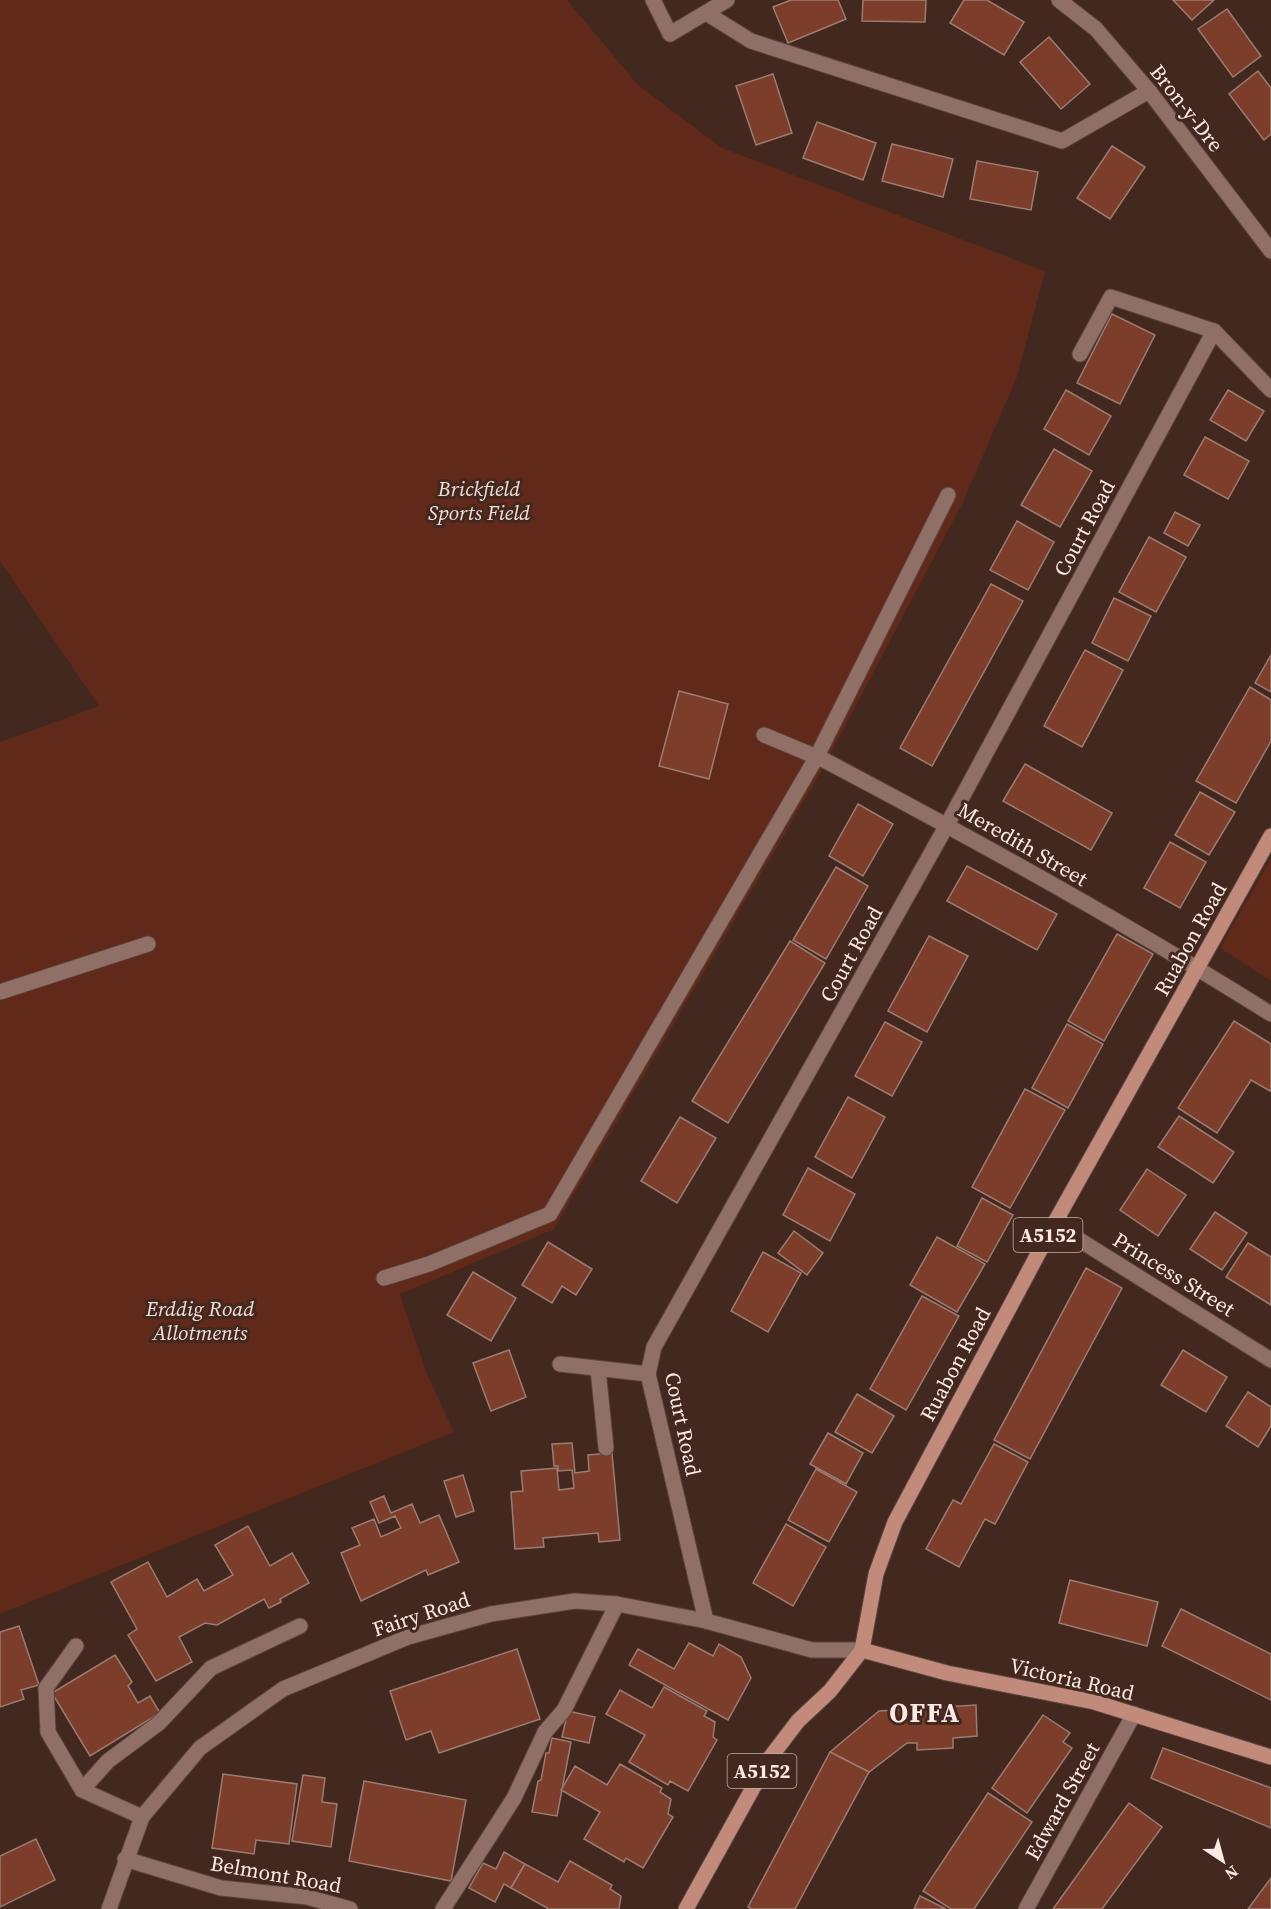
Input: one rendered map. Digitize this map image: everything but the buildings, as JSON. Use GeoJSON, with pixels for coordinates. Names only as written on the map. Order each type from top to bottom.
{"type":"FeatureCollection","features":[{"type":"Feature","properties":{"kind":"main road","name":"Ruabon Road"},"geometry":{"type":"LineString","coordinates":[[686,1909],[769,1759],[798,1721],[830,1691],[862,1650],[876,1574],[895,1522],[1054,1224],[1271,836]]}},
{"type":"Feature","properties":{"kind":"main road","name":"Victoria Road"},"geometry":{"type":"LineString","coordinates":[[862,1650],[947,1673],[1094,1702],[1271,1757]]}},
{"type":"Feature","properties":{"kind":"street"},"geometry":{"type":"LineString","coordinates":[[652,0],[670,34],[727,0]]}},
{"type":"Feature","properties":{"kind":"street","name":"Bron-y-Dre"},"geometry":{"type":"LineString","coordinates":[[1059,0],[1096,28],[1149,91],[1271,251]]}},
{"type":"Feature","properties":{"kind":"street"},"geometry":{"type":"LineString","coordinates":[[706,13],[751,41],[1062,141],[1149,91]]}},
{"type":"Feature","properties":{"kind":"street"},"geometry":{"type":"LineString","coordinates":[[1080,354],[1111,297],[1214,331],[1271,390]]}},
{"type":"Feature","properties":{"kind":"street","name":"Court Road"},"geometry":{"type":"LineString","coordinates":[[706,1621],[648,1374],[654,1347],[947,825],[1214,331]]}},
{"type":"Feature","properties":{"kind":"street"},"geometry":{"type":"LineString","coordinates":[[384,1278],[429,1264],[549,1214],[820,759],[948,495]]}},
{"type":"Feature","properties":{"kind":"street","name":"Meredith Street"},"geometry":{"type":"LineString","coordinates":[[764,735],[820,759],[947,825],[1198,969],[1271,1014]]}},
{"type":"Feature","properties":{"kind":"street"},"geometry":{"type":"LineString","coordinates":[[0,992],[148,944]]}},
{"type":"Feature","properties":{"kind":"street","name":"Princess Street"},"geometry":{"type":"LineString","coordinates":[[1054,1224],[1271,1360]]}},
{"type":"Feature","properties":{"kind":"street"},"geometry":{"type":"LineString","coordinates":[[560,1364],[648,1374]]}},
{"type":"Feature","properties":{"kind":"street"},"geometry":{"type":"LineString","coordinates":[[598,1369],[606,1448]]}},
{"type":"Feature","properties":{"kind":"street","name":"Fairy Road"},"geometry":{"type":"LineString","coordinates":[[109,1909],[142,1817],[200,1748],[283,1689],[408,1637],[491,1614],[575,1601],[617,1604],[706,1621],[812,1650],[862,1650]]}},
{"type":"Feature","properties":{"kind":"street"},"geometry":{"type":"LineString","coordinates":[[443,1909],[514,1798],[545,1732],[564,1710],[617,1604]]}},
{"type":"Feature","properties":{"kind":"street"},"geometry":{"type":"LineString","coordinates":[[82,1790],[108,1761],[159,1723],[211,1668],[300,1626]]}},
{"type":"Feature","properties":{"kind":"street"},"geometry":{"type":"LineString","coordinates":[[76,1646],[46,1688],[48,1732],[82,1790],[142,1817]]}},
{"type":"Feature","properties":{"kind":"street","name":"Edward Street"},"geometry":{"type":"LineString","coordinates":[[1026,1909],[1134,1714]]}},
{"type":"Feature","properties":{"kind":"street","name":"Belmont Road"},"geometry":{"type":"LineString","coordinates":[[126,1859],[221,1888],[307,1897],[350,1909]]}},
{"type":"Feature","properties":{"kind":"green space","name":"Brickfield Sports Field"},"geometry":{"type":"Polygon","coordinates":[[[0,0],[567,0],[638,85],[722,148],[1045,271],[1017,377],[963,502],[822,770],[554,1229],[400,1294],[427,1374],[454,1432],[0,1614],[0,742],[99,706],[0,561],[0,0]]]}},
{"type":"Feature","properties":{"kind":"green space"},"geometry":{"type":"Polygon","coordinates":[[[1271,859],[1271,981],[1220,948],[1271,859]]]}},
{"type":"Feature","properties":{"kind":"district","name":"OFFA"},"geometry":{"type":"Point","coordinates":[925,1712]}},
{"type":"Feature","properties":{"kind":"park label","name":"Erddig Road Allotments"},"geometry":{"type":"Point","coordinates":[200,1320]}}]}
